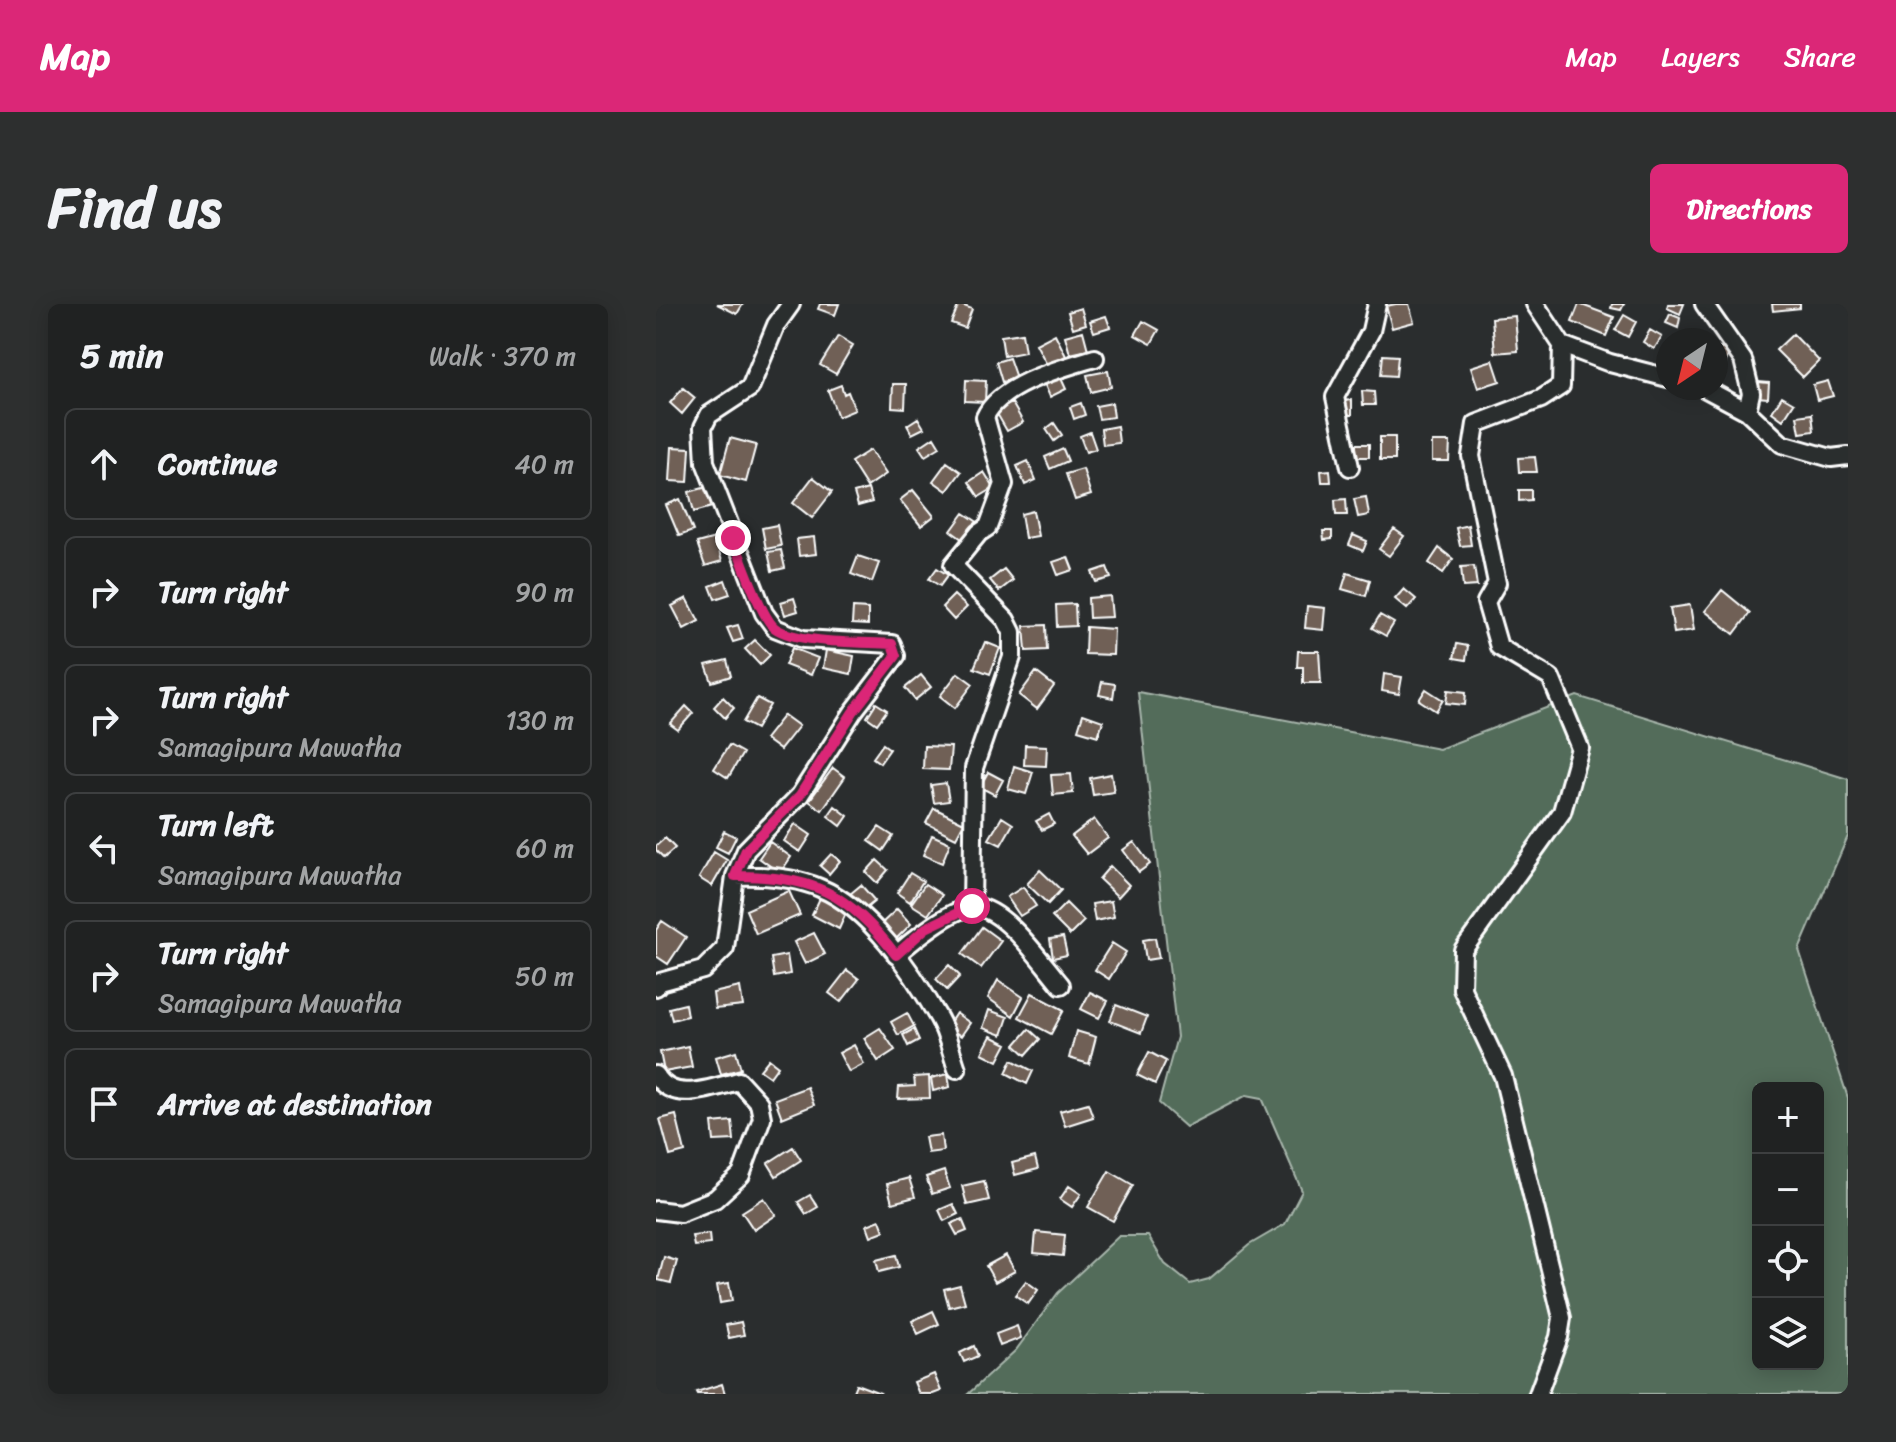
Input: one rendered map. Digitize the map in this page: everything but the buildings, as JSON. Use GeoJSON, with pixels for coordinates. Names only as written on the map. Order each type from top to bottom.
{"type":"FeatureCollection","features":[{"type":"Feature","properties":{"kind":"street"},"geometry":{"type":"LineString","coordinates":[[656,987],[660,982],[703,970],[725,948],[735,876],[746,850],[800,795],[853,712],[896,656],[892,644],[803,639],[775,628],[764,613],[705,462],[703,427],[709,415],[750,388],[776,325],[791,304]]}},
{"type":"Feature","properties":{"kind":"street"},"geometry":{"type":"LineString","coordinates":[[1350,467],[1335,397],[1371,331],[1377,304]]}},
{"type":"Feature","properties":{"kind":"street"},"geometry":{"type":"LineString","coordinates":[[1535,304],[1562,345],[1561,386],[1541,399],[1476,424],[1471,456],[1497,583],[1486,602],[1499,647],[1551,678],[1580,748],[1562,812],[1463,950],[1462,989],[1503,1076],[1562,1318],[1559,1337],[1538,1394]]}},
{"type":"Feature","properties":{"kind":"street"},"geometry":{"type":"LineString","coordinates":[[1704,304],[1743,360],[1751,393],[1747,411]]}},
{"type":"Feature","properties":{"kind":"street"},"geometry":{"type":"LineString","coordinates":[[1562,345],[1610,363],[1656,375]]}},
{"type":"Feature","properties":{"kind":"street"},"geometry":{"type":"LineString","coordinates":[[972,906],[974,768],[1012,657],[1012,632],[1006,620],[953,565],[979,533],[988,527],[1004,484],[985,417],[990,404],[1041,375],[1095,358]]}},
{"type":"Feature","properties":{"kind":"street"},"geometry":{"type":"LineString","coordinates":[[1726,400],[1747,411],[1782,444],[1831,458],[1848,456]]}},
{"type":"Feature","properties":{"kind":"street"},"geometry":{"type":"LineString","coordinates":[[735,876],[766,875],[819,887],[847,903],[872,923],[940,1019],[957,1069]]}},
{"type":"Feature","properties":{"kind":"street"},"geometry":{"type":"LineString","coordinates":[[896,955],[926,928],[972,906],[987,909],[1007,923],[1061,985]]}},
{"type":"Feature","properties":{"kind":"street"},"geometry":{"type":"LineString","coordinates":[[656,1075],[661,1084],[677,1092],[691,1093],[739,1081],[759,1103],[762,1118],[741,1175],[715,1199],[680,1213],[656,1210]]}},
{"type":"Feature","properties":{"kind":"green space"},"geometry":{"type":"Polygon","coordinates":[[[1138,692],[1439,749],[1577,696],[1848,779],[1848,836],[1799,950],[1848,1098],[1848,1394],[968,1394],[1016,1350],[1058,1293],[1119,1236],[1148,1236],[1165,1264],[1190,1284],[1209,1279],[1249,1245],[1285,1224],[1302,1191],[1262,1098],[1247,1095],[1186,1127],[1159,1103],[1177,1037],[1138,692]]]}},
{"type":"Feature","properties":{"kind":"route"},"geometry":{"type":"LineString","coordinates":[[733,538],[764,613],[775,628],[803,639],[892,644],[896,656],[853,712],[800,795],[746,850],[735,876],[766,875],[819,887],[847,903],[872,923],[896,955],[926,928],[972,906]]}}]}
